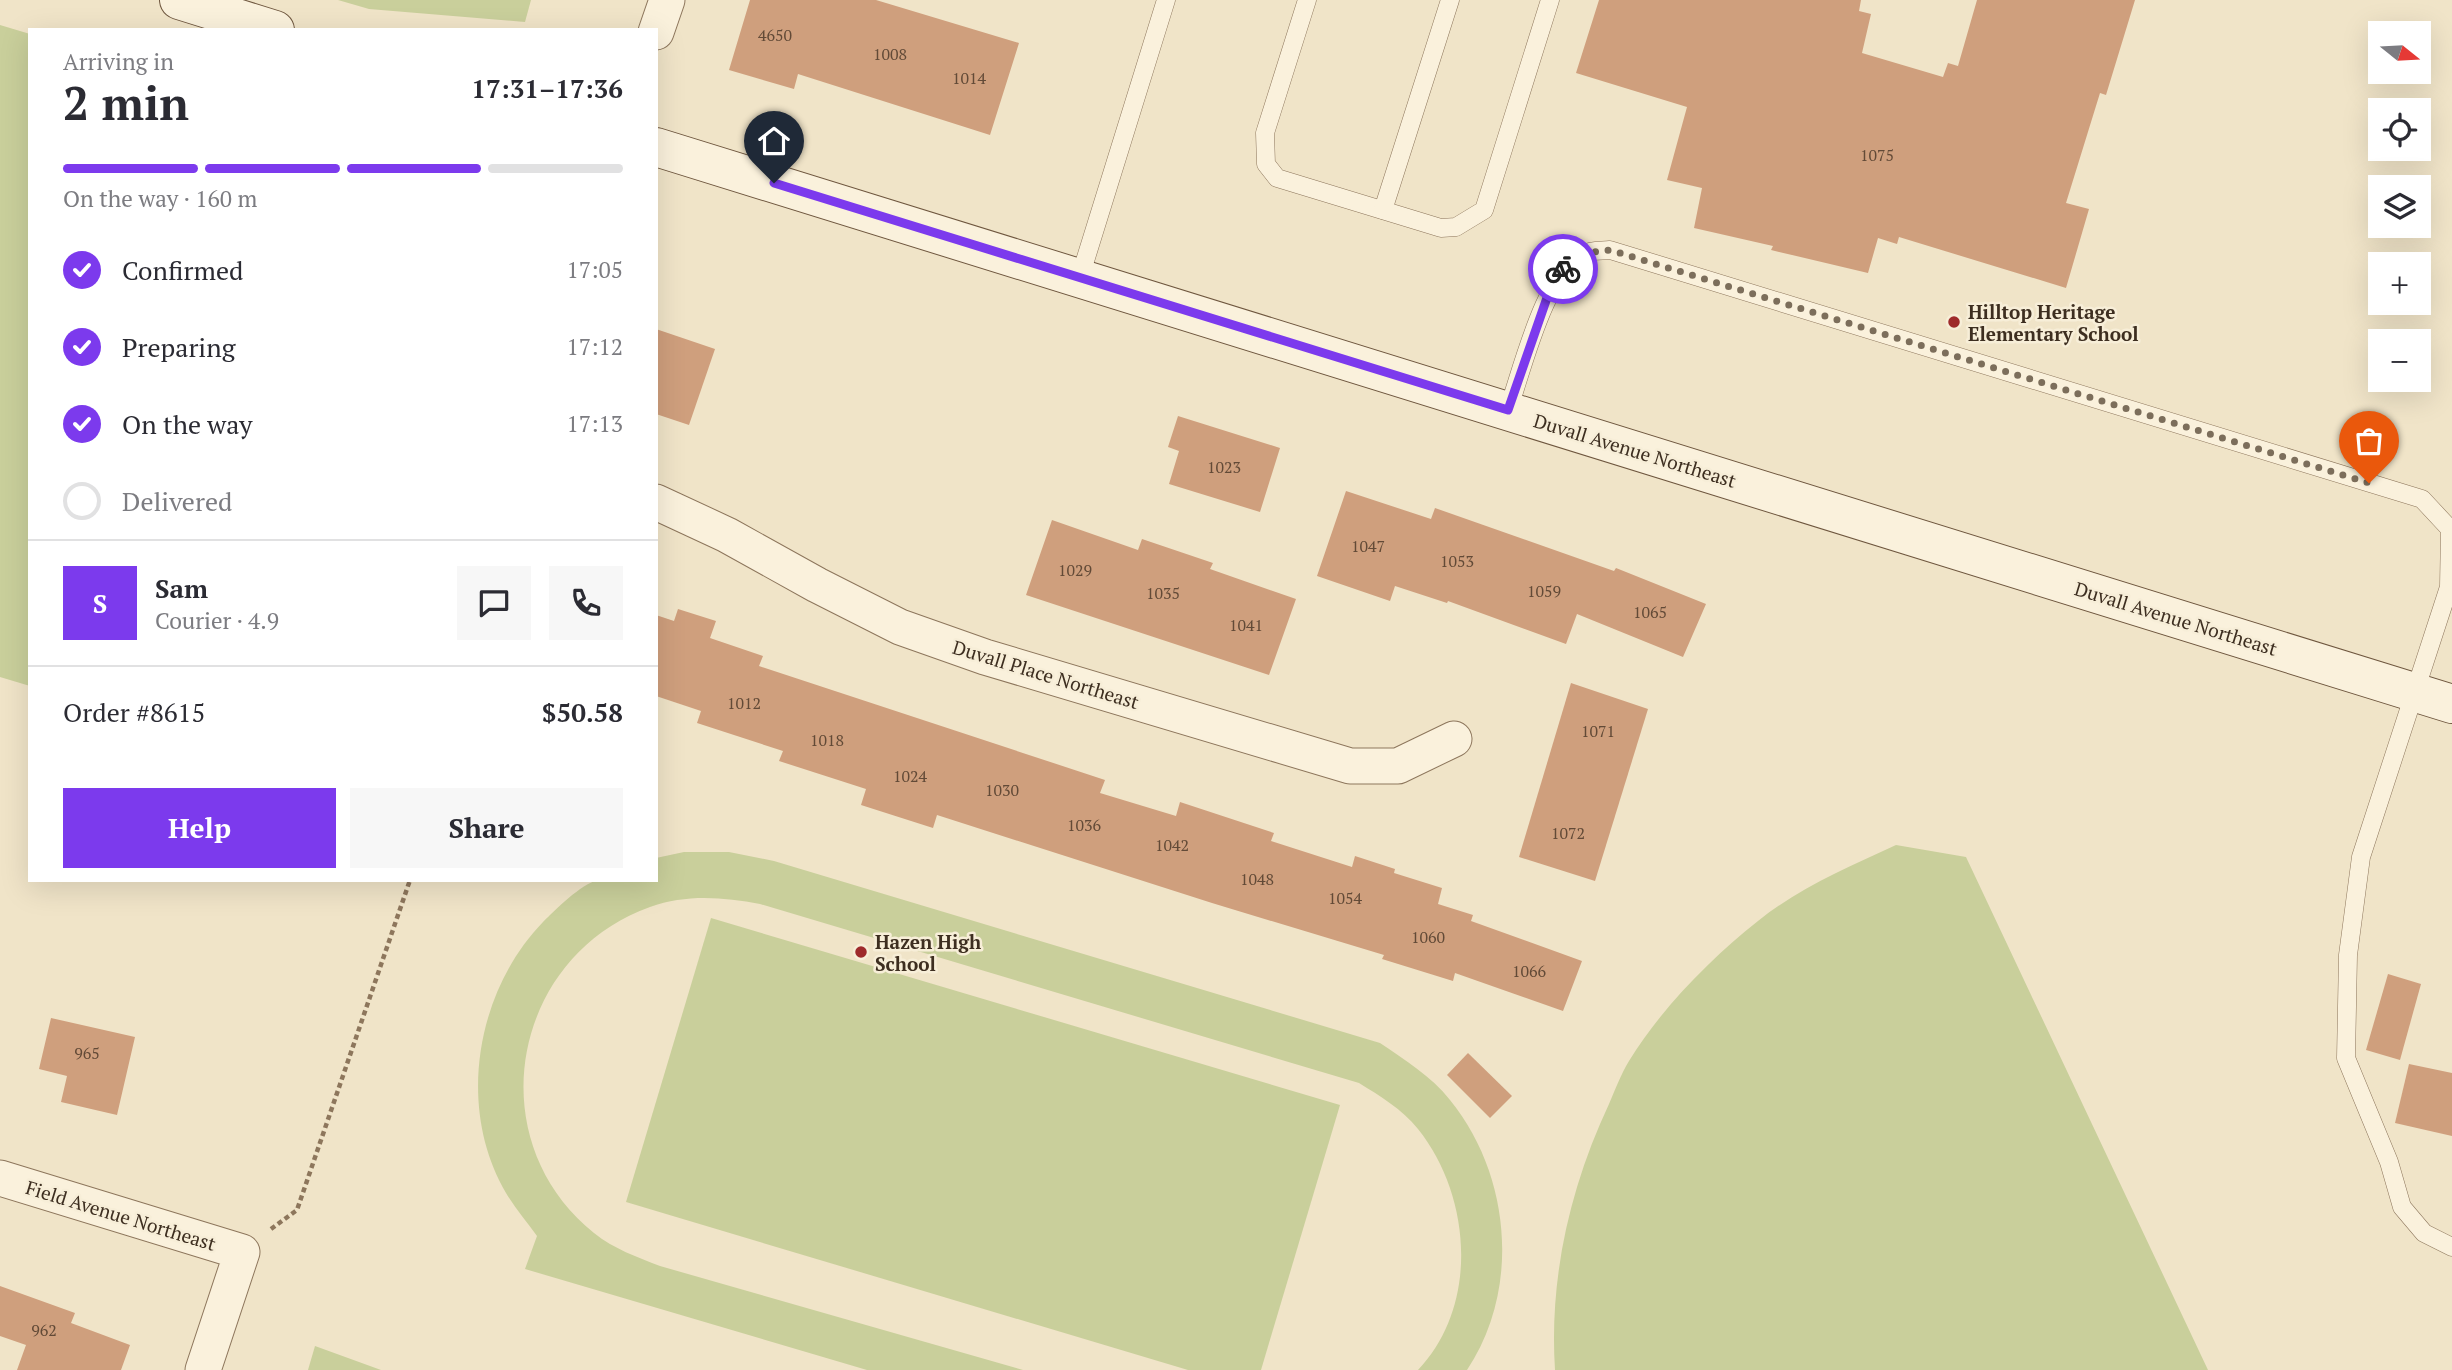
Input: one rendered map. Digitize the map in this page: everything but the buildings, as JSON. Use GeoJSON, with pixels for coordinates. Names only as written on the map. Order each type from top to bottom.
{"type":"FeatureCollection","features":[{"type":"Feature","properties":{"kind":"main road"},"geometry":{"type":"LineString","coordinates":[[179,0],[269,28]]}},
{"type":"Feature","properties":{"kind":"main road","name":"Duvall Avenue Northeast"},"geometry":{"type":"LineString","coordinates":[[658,148],[2452,704]]}},
{"type":"Feature","properties":{"kind":"street"},"geometry":{"type":"LineString","coordinates":[[657,28],[667,0]]}},
{"type":"Feature","properties":{"kind":"street","name":"Duvall Place Northeast"},"geometry":{"type":"LineString","coordinates":[[658,503],[727,535],[900,627],[985,657],[1350,766],[1398,766],[1454,739]]}},
{"type":"Feature","properties":{"kind":"street","name":"Field Avenue Northeast"},"geometry":{"type":"LineString","coordinates":[[0,1178],[242,1252]]}},
{"type":"Feature","properties":{"kind":"street"},"geometry":{"type":"LineString","coordinates":[[203,1370],[242,1252]]}},
{"type":"Feature","properties":{"kind":"lane"},"geometry":{"type":"LineString","coordinates":[[1080,277],[1167,0]]}},
{"type":"Feature","properties":{"kind":"lane"},"geometry":{"type":"LineString","coordinates":[[1307,0],[1263,146],[1266,164],[1277,178],[1441,228],[1456,228],[1484,210],[1550,0]]}},
{"type":"Feature","properties":{"kind":"lane"},"geometry":{"type":"LineString","coordinates":[[1383,210],[1450,0]]}},
{"type":"Feature","properties":{"kind":"lane"},"geometry":{"type":"LineString","coordinates":[[1508,410],[1549,292],[1564,268],[1585,253],[1610,250],[2422,499],[2450,529],[2449,587],[2361,858],[2348,955],[2346,1058],[2389,1162],[2402,1207],[2424,1234],[2452,1247]]}},
{"type":"Feature","properties":{"kind":"path"},"geometry":{"type":"LineString","coordinates":[[242,1252],[297,1210],[409,882]]}},
{"type":"Feature","properties":{"kind":"green space"},"geometry":{"type":"Polygon","coordinates":[[[338,0],[531,0],[525,22],[369,9],[338,0]]]}},
{"type":"Feature","properties":{"kind":"green space"},"geometry":{"type":"Polygon","coordinates":[[[0,25],[28,33],[28,685],[0,677],[0,25]]]}},
{"type":"Feature","properties":{"kind":"green space"},"geometry":{"type":"Polygon","coordinates":[[[1896,845],[1966,857],[2208,1370],[1555,1370],[1555,1301],[1573,1200],[1595,1135],[1629,1061],[1671,1004],[1722,951],[1758,921],[1807,888],[1896,845]]]}},
{"type":"Feature","properties":{"kind":"green space"},"geometry":{"type":"Polygon","coordinates":[[[684,852],[729,852],[774,861],[1380,1043],[1426,1076],[1450,1100],[1470,1130],[1486,1162],[1496,1197],[1502,1233],[1496,1304],[1484,1338],[1467,1370],[1418,1370],[1438,1344],[1452,1314],[1459,1283],[1461,1250],[1458,1217],[1449,1185],[1436,1156],[1418,1129],[1398,1109],[1375,1093],[1359,1083],[760,904],[732,900],[691,898],[664,903],[650,907],[603,932],[566,966],[541,1008],[526,1054],[524,1102],[534,1150],[557,1194],[602,1239],[660,1266],[1023,1370],[867,1370],[525,1269],[537,1236],[506,1193],[490,1160],[481,1124],[478,1088],[481,1052],[489,1016],[502,982],[520,950],[543,922],[591,882],[658,882],[658,858],[684,852]]]}},
{"type":"Feature","properties":{"kind":"green space"},"geometry":{"type":"Polygon","coordinates":[[[711,918],[1340,1105],[1261,1370],[1188,1370],[626,1202],[711,918]]]}},
{"type":"Feature","properties":{"kind":"green space"},"geometry":{"type":"Polygon","coordinates":[[[315,1346],[381,1370],[308,1370],[315,1346]]]}},
{"type":"Feature","properties":{"kind":"way so far"},"geometry":{"type":"LineString","coordinates":[[1563,269],[1585,253],[1610,250],[2369,483]]}},
{"type":"Feature","properties":{"kind":"place","name":"Hilltop Heritage Elementary School"},"geometry":{"type":"Point","coordinates":[1954,322]}},
{"type":"Feature","properties":{"kind":"place","name":"Hazen High School"},"geometry":{"type":"Point","coordinates":[861,952]}},
{"type":"Feature","properties":{"kind":"route"},"geometry":{"type":"LineString","coordinates":[[774,183],[1508,410],[1549,292],[1563,269]]}}]}
